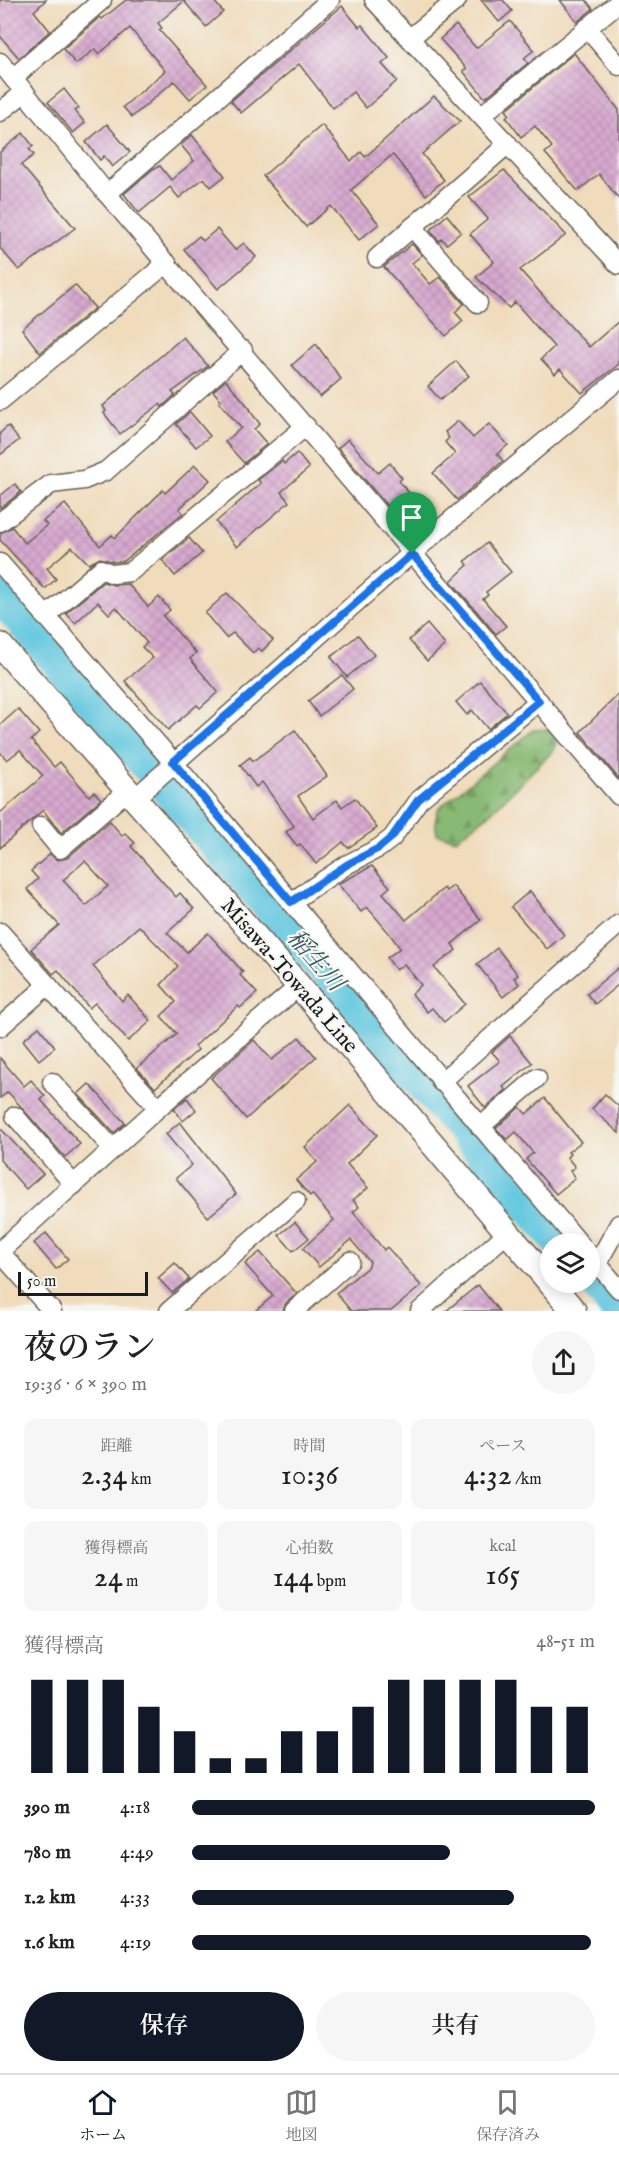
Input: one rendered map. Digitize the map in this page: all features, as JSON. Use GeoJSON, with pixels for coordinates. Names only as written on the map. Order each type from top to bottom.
{"type":"FeatureCollection","features":[{"type":"Feature","properties":{"kind":"main road","name":"Misawa-Towada Line"},"geometry":{"type":"LineString","coordinates":[[0,645],[137,791],[299,987],[574,1311]]}},
{"type":"Feature","properties":{"kind":"street"},"geometry":{"type":"LineString","coordinates":[[0,112],[19,85],[102,0]]}},
{"type":"Feature","properties":{"kind":"street"},"geometry":{"type":"LineString","coordinates":[[107,194],[330,0]]}},
{"type":"Feature","properties":{"kind":"street"},"geometry":{"type":"LineString","coordinates":[[374,0],[619,265]]}},
{"type":"Feature","properties":{"kind":"street"},"geometry":{"type":"LineString","coordinates":[[410,38],[457,0]]}},
{"type":"Feature","properties":{"kind":"street"},"geometry":{"type":"LineString","coordinates":[[482,115],[619,2]]}},
{"type":"Feature","properties":{"kind":"street"},"geometry":{"type":"LineString","coordinates":[[587,28],[619,66]]}},
{"type":"Feature","properties":{"kind":"street"},"geometry":{"type":"LineString","coordinates":[[0,62],[107,194],[243,350],[412,554],[619,796]]}},
{"type":"Feature","properties":{"kind":"street"},"geometry":{"type":"LineString","coordinates":[[377,258],[508,144]]}},
{"type":"Feature","properties":{"kind":"street"},"geometry":{"type":"LineString","coordinates":[[412,227],[478,303]]}},
{"type":"Feature","properties":{"kind":"street"},"geometry":{"type":"LineString","coordinates":[[0,401],[167,263]]}},
{"type":"Feature","properties":{"kind":"street"},"geometry":{"type":"LineString","coordinates":[[0,522],[51,484],[84,480],[106,471],[243,350]]}},
{"type":"Feature","properties":{"kind":"street"},"geometry":{"type":"LineString","coordinates":[[40,826],[60,849],[137,791],[619,379]]}},
{"type":"Feature","properties":{"kind":"street"},"geometry":{"type":"LineString","coordinates":[[45,617],[101,569],[112,574],[130,572],[306,426]]}},
{"type":"Feature","properties":{"kind":"street"},"geometry":{"type":"LineString","coordinates":[[0,563],[571,1233]]}},
{"type":"Feature","properties":{"kind":"street"},"geometry":{"type":"LineString","coordinates":[[291,902],[348,864],[379,848],[392,837],[418,800],[539,701]]}},
{"type":"Feature","properties":{"kind":"street"},"geometry":{"type":"LineString","coordinates":[[441,1082],[619,924]]}},
{"type":"Feature","properties":{"kind":"street"},"geometry":{"type":"LineString","coordinates":[[0,932],[158,1108]]}},
{"type":"Feature","properties":{"kind":"street"},"geometry":{"type":"LineString","coordinates":[[0,1027],[48,985]]}},
{"type":"Feature","properties":{"kind":"street"},"geometry":{"type":"LineString","coordinates":[[52,1311],[0,1252],[158,1108],[299,987]]}},
{"type":"Feature","properties":{"kind":"street"},"geometry":{"type":"LineString","coordinates":[[480,1127],[537,1078]]}},
{"type":"Feature","properties":{"kind":"street"},"geometry":{"type":"LineString","coordinates":[[52,1082],[113,1149]]}},
{"type":"Feature","properties":{"kind":"street"},"geometry":{"type":"LineString","coordinates":[[15,1116],[74,1185]]}},
{"type":"Feature","properties":{"kind":"street"},"geometry":{"type":"LineString","coordinates":[[169,1311],[296,1201]]}},
{"type":"Feature","properties":{"kind":"street"},"geometry":{"type":"LineString","coordinates":[[600,1250],[619,1224]]}},
{"type":"Feature","properties":{"kind":"street"},"geometry":{"type":"LineString","coordinates":[[420,1311],[507,1233]]}},
{"type":"Feature","properties":{"kind":"street"},"geometry":{"type":"LineString","coordinates":[[294,1311],[350,1261]]}},
{"type":"Feature","properties":{"kind":"street"},"geometry":{"type":"LineString","coordinates":[[600,1267],[619,1289]]}},
{"type":"Feature","properties":{"kind":"green space"},"geometry":{"type":"Polygon","coordinates":[[[548,729],[557,740],[554,750],[487,816],[456,839],[437,834],[435,822],[438,809],[533,730],[548,729]]]}},
{"type":"Feature","properties":{"kind":"building"},"geometry":{"type":"Polygon","coordinates":[[[0,0],[46,0],[34,11],[50,31],[19,58],[0,36],[0,0]]]}},
{"type":"Feature","properties":{"kind":"building"},"geometry":{"type":"Polygon","coordinates":[[[126,0],[213,0],[223,12],[206,27],[184,1],[158,23],[162,28],[159,30],[207,85],[190,99],[174,81],[132,117],[123,107],[165,71],[130,28],[99,54],[95,49],[76,64],[63,49],[100,17],[102,19],[126,0]]]}},
{"type":"Feature","properties":{"kind":"building"},"geometry":{"type":"Polygon","coordinates":[[[481,0],[503,0],[512,11],[499,22],[481,0]]]}},
{"type":"Feature","properties":{"kind":"building"},"geometry":{"type":"Polygon","coordinates":[[[560,0],[586,0],[593,9],[577,22],[560,0]]]}},
{"type":"Feature","properties":{"kind":"building"},"geometry":{"type":"Polygon","coordinates":[[[342,6],[359,27],[362,25],[389,58],[382,64],[397,81],[366,108],[353,92],[333,108],[299,64],[241,113],[231,101],[342,6]]]}},
{"type":"Feature","properties":{"kind":"building"},"geometry":{"type":"Polygon","coordinates":[[[510,21],[534,50],[524,58],[528,63],[485,98],[463,71],[467,69],[440,39],[456,25],[476,48],[510,21]]]}},
{"type":"Feature","properties":{"kind":"building"},"geometry":{"type":"Polygon","coordinates":[[[574,53],[619,110],[619,199],[599,174],[578,191],[545,153],[552,147],[535,126],[521,137],[506,117],[509,114],[506,110],[574,53]]]}},
{"type":"Feature","properties":{"kind":"building"},"geometry":{"type":"Polygon","coordinates":[[[64,89],[79,108],[75,111],[85,123],[73,133],[48,102],[64,89]]]}},
{"type":"Feature","properties":{"kind":"building"},"geometry":{"type":"Polygon","coordinates":[[[434,96],[460,121],[422,154],[444,180],[426,195],[393,155],[391,156],[351,190],[379,224],[359,240],[331,206],[306,227],[263,176],[322,125],[351,161],[361,152],[365,157],[434,96]]]}},
{"type":"Feature","properties":{"kind":"building"},"geometry":{"type":"Polygon","coordinates":[[[107,124],[130,152],[112,167],[104,156],[100,160],[86,142],[107,124]]]}},
{"type":"Feature","properties":{"kind":"building"},"geometry":{"type":"Polygon","coordinates":[[[23,133],[33,146],[29,149],[34,155],[21,165],[75,228],[19,270],[0,248],[0,152],[23,133]]]}},
{"type":"Feature","properties":{"kind":"building"},"geometry":{"type":"Polygon","coordinates":[[[192,135],[225,176],[211,187],[204,178],[179,198],[170,187],[139,213],[124,194],[153,169],[160,166],[171,180],[194,161],[181,145],[192,135]]]}},
{"type":"Feature","properties":{"kind":"building"},"geometry":{"type":"Polygon","coordinates":[[[504,170],[566,235],[520,270],[589,347],[619,321],[619,364],[582,393],[560,369],[555,374],[541,359],[554,347],[515,302],[509,308],[476,277],[494,262],[470,234],[488,219],[469,197],[504,170]]]}},
{"type":"Feature","properties":{"kind":"building"},"geometry":{"type":"Polygon","coordinates":[[[447,215],[461,232],[447,244],[442,239],[439,241],[430,230],[447,215]]]}},
{"type":"Feature","properties":{"kind":"building"},"geometry":{"type":"Polygon","coordinates":[[[217,229],[235,250],[244,243],[256,257],[218,289],[184,249],[199,236],[203,241],[217,229]]]}},
{"type":"Feature","properties":{"kind":"building"},"geometry":{"type":"Polygon","coordinates":[[[412,244],[422,255],[412,263],[430,284],[440,277],[464,304],[455,312],[463,321],[446,336],[384,267],[412,244]]]}},
{"type":"Feature","properties":{"kind":"building"},"geometry":{"type":"Polygon","coordinates":[[[75,285],[95,308],[40,353],[22,329],[75,285]]]}},
{"type":"Feature","properties":{"kind":"building"},"geometry":{"type":"Polygon","coordinates":[[[183,337],[208,366],[172,392],[175,395],[162,407],[160,404],[120,434],[104,413],[106,411],[103,406],[183,337]]]}},
{"type":"Feature","properties":{"kind":"building"},"geometry":{"type":"Polygon","coordinates":[[[316,344],[341,379],[320,397],[292,365],[316,344]]]}},
{"type":"Feature","properties":{"kind":"building"},"geometry":{"type":"Polygon","coordinates":[[[456,361],[469,376],[440,400],[428,386],[456,361]]]}},
{"type":"Feature","properties":{"kind":"building"},"geometry":{"type":"Polygon","coordinates":[[[226,380],[260,424],[254,429],[267,444],[244,463],[225,442],[241,428],[219,402],[221,400],[213,391],[226,380]]]}},
{"type":"Feature","properties":{"kind":"building"},"geometry":{"type":"Polygon","coordinates":[[[190,412],[210,436],[196,447],[176,424],[190,412]]]}},
{"type":"Feature","properties":{"kind":"building"},"geometry":{"type":"Polygon","coordinates":[[[458,421],[473,438],[489,424],[508,445],[497,454],[503,461],[457,500],[433,473],[455,454],[445,442],[449,438],[445,432],[458,421]]]}},
{"type":"Feature","properties":{"kind":"building"},"geometry":{"type":"Polygon","coordinates":[[[8,426],[19,440],[0,455],[0,433],[8,426]]]}},
{"type":"Feature","properties":{"kind":"building"},"geometry":{"type":"Polygon","coordinates":[[[348,439],[378,473],[390,463],[402,478],[399,481],[419,505],[400,521],[338,448],[348,439]]]}},
{"type":"Feature","properties":{"kind":"building"},"geometry":{"type":"Polygon","coordinates":[[[297,453],[309,468],[281,492],[289,502],[237,547],[216,522],[261,483],[258,480],[282,461],[284,464],[297,453]]]}},
{"type":"Feature","properties":{"kind":"building"},"geometry":{"type":"Polygon","coordinates":[[[195,465],[210,480],[179,509],[183,513],[124,561],[115,562],[100,558],[89,564],[72,547],[47,568],[56,579],[45,589],[0,540],[0,533],[12,527],[25,543],[47,525],[43,521],[65,504],[100,546],[112,535],[115,538],[163,490],[165,493],[195,465]]]}},
{"type":"Feature","properties":{"kind":"building"},"geometry":{"type":"Polygon","coordinates":[[[15,484],[21,492],[0,508],[0,496],[15,484]]]}},
{"type":"Feature","properties":{"kind":"building"},"geometry":{"type":"Polygon","coordinates":[[[189,538],[202,553],[175,576],[162,560],[189,538]]]}},
{"type":"Feature","properties":{"kind":"building"},"geometry":{"type":"Polygon","coordinates":[[[487,543],[511,572],[486,592],[488,595],[483,599],[506,626],[496,634],[451,581],[468,565],[465,561],[487,543]]]}},
{"type":"Feature","properties":{"kind":"building"},"geometry":{"type":"Polygon","coordinates":[[[103,582],[114,585],[128,584],[148,607],[159,597],[170,610],[163,616],[196,653],[190,659],[218,692],[200,708],[197,705],[168,730],[125,681],[153,658],[142,647],[147,643],[116,607],[109,614],[98,602],[75,623],[66,613],[103,582]]]}},
{"type":"Feature","properties":{"kind":"building"},"geometry":{"type":"Polygon","coordinates":[[[227,593],[273,640],[262,651],[258,648],[253,653],[233,633],[226,638],[205,613],[227,593]]]}},
{"type":"Feature","properties":{"kind":"building"},"geometry":{"type":"Polygon","coordinates":[[[427,624],[445,645],[427,661],[409,640],[427,624]]]}},
{"type":"Feature","properties":{"kind":"building"},"geometry":{"type":"Polygon","coordinates":[[[358,635],[374,655],[347,677],[331,657],[358,635]]]}},
{"type":"Feature","properties":{"kind":"building"},"geometry":{"type":"Polygon","coordinates":[[[342,675],[353,689],[319,716],[308,701],[342,675]]]}},
{"type":"Feature","properties":{"kind":"building"},"geometry":{"type":"Polygon","coordinates":[[[480,681],[507,713],[488,729],[472,710],[467,715],[456,702],[480,681]]]}},
{"type":"Feature","properties":{"kind":"building"},"geometry":{"type":"Polygon","coordinates":[[[619,694],[619,779],[580,732],[619,694]]]}},
{"type":"Feature","properties":{"kind":"building"},"geometry":{"type":"Polygon","coordinates":[[[18,709],[39,733],[31,740],[54,767],[60,762],[89,796],[94,792],[101,799],[61,833],[43,810],[0,848],[0,813],[43,776],[20,750],[7,760],[0,752],[0,725],[18,709]]]}},
{"type":"Feature","properties":{"kind":"building"},"geometry":{"type":"Polygon","coordinates":[[[295,730],[327,776],[298,796],[313,818],[337,800],[342,807],[355,798],[377,828],[348,848],[343,842],[316,864],[300,844],[297,846],[286,832],[294,826],[262,782],[256,787],[240,765],[250,757],[253,761],[295,730]]]}},
{"type":"Feature","properties":{"kind":"building"},"geometry":{"type":"Polygon","coordinates":[[[110,821],[122,836],[125,833],[135,843],[131,846],[176,897],[180,893],[194,909],[167,933],[187,952],[208,933],[243,972],[240,975],[257,993],[240,1008],[238,1006],[195,1046],[198,1050],[155,1088],[137,1068],[177,1034],[161,1016],[176,1002],[161,985],[178,966],[139,926],[93,966],[122,1001],[128,995],[151,1021],[128,1041],[95,1003],[89,1008],[58,970],[53,974],[31,949],[59,925],[27,889],[38,879],[31,871],[50,854],[57,860],[67,858],[110,821]],[[85,861],[63,880],[86,906],[108,886],[85,861]]]}},
{"type":"Feature","properties":{"kind":"building"},"geometry":{"type":"Polygon","coordinates":[[[372,866],[390,887],[383,893],[406,920],[444,888],[446,891],[453,886],[481,920],[452,944],[456,950],[434,967],[465,1004],[444,1022],[432,1008],[427,1012],[412,994],[421,985],[404,964],[396,970],[387,958],[400,948],[389,933],[367,907],[361,912],[338,884],[372,866]]]}},
{"type":"Feature","properties":{"kind":"building"},"geometry":{"type":"Polygon","coordinates":[[[530,891],[564,935],[547,949],[511,907],[530,891]]]}},
{"type":"Feature","properties":{"kind":"building"},"geometry":{"type":"Polygon","coordinates":[[[497,948],[518,975],[514,978],[519,984],[503,997],[477,964],[497,948]]]}},
{"type":"Feature","properties":{"kind":"building"},"geometry":{"type":"Polygon","coordinates":[[[619,967],[619,984],[595,1004],[587,994],[619,967]]]}},
{"type":"Feature","properties":{"kind":"building"},"geometry":{"type":"Polygon","coordinates":[[[39,1027],[55,1047],[39,1060],[23,1040],[39,1027]]]}},
{"type":"Feature","properties":{"kind":"building"},"geometry":{"type":"Polygon","coordinates":[[[510,1036],[532,1063],[503,1087],[506,1090],[485,1108],[468,1086],[500,1061],[492,1052],[510,1036]]]}},
{"type":"Feature","properties":{"kind":"building"},"geometry":{"type":"Polygon","coordinates":[[[299,1037],[316,1057],[246,1119],[211,1078],[254,1040],[272,1060],[299,1037]]]}},
{"type":"Feature","properties":{"kind":"building"},"geometry":{"type":"Polygon","coordinates":[[[0,1058],[24,1086],[31,1080],[45,1096],[41,1100],[80,1144],[65,1157],[8,1092],[0,1098],[0,1058]]]}},
{"type":"Feature","properties":{"kind":"building"},"geometry":{"type":"Polygon","coordinates":[[[89,1084],[125,1123],[114,1133],[78,1094],[89,1084]]]}},
{"type":"Feature","properties":{"kind":"building"},"geometry":{"type":"Polygon","coordinates":[[[605,1094],[619,1107],[619,1133],[592,1109],[605,1094]]]}},
{"type":"Feature","properties":{"kind":"building"},"geometry":{"type":"Polygon","coordinates":[[[187,1098],[196,1110],[183,1121],[174,1109],[187,1098]]]}},
{"type":"Feature","properties":{"kind":"building"},"geometry":{"type":"Polygon","coordinates":[[[545,1098],[581,1142],[568,1152],[570,1154],[567,1157],[575,1167],[570,1171],[575,1178],[556,1194],[526,1159],[533,1153],[516,1132],[507,1140],[496,1128],[520,1107],[526,1114],[545,1098]]]}},
{"type":"Feature","properties":{"kind":"building"},"geometry":{"type":"Polygon","coordinates":[[[350,1105],[377,1135],[347,1164],[368,1188],[353,1200],[359,1207],[353,1212],[384,1250],[387,1247],[421,1286],[391,1311],[351,1311],[336,1293],[369,1266],[370,1262],[351,1240],[319,1267],[303,1248],[334,1220],[312,1194],[310,1196],[296,1180],[317,1162],[305,1147],[350,1105]]]}},
{"type":"Feature","properties":{"kind":"building"},"geometry":{"type":"Polygon","coordinates":[[[180,1122],[236,1194],[208,1217],[176,1178],[192,1165],[166,1134],[180,1122]]]}},
{"type":"Feature","properties":{"kind":"building"},"geometry":{"type":"Polygon","coordinates":[[[0,1128],[43,1174],[26,1189],[0,1160],[0,1128]]]}},
{"type":"Feature","properties":{"kind":"building"},"geometry":{"type":"Polygon","coordinates":[[[295,1222],[309,1238],[293,1251],[279,1235],[295,1222]]]}},
{"type":"Feature","properties":{"kind":"building"},"geometry":{"type":"Polygon","coordinates":[[[46,1233],[68,1259],[56,1269],[34,1243],[46,1233]]]}},
{"type":"Feature","properties":{"kind":"building"},"geometry":{"type":"Polygon","coordinates":[[[260,1252],[297,1294],[286,1303],[283,1311],[255,1311],[273,1296],[245,1264],[260,1252]]]}},
{"type":"Feature","properties":{"kind":"building"},"geometry":{"type":"Polygon","coordinates":[[[175,1263],[189,1279],[172,1293],[158,1278],[175,1263]]]}},
{"type":"Feature","properties":{"kind":"building"},"geometry":{"type":"Polygon","coordinates":[[[478,1285],[499,1311],[446,1311],[478,1285]]]}},
{"type":"Feature","properties":{"kind":"waterway","name":"稲生川"},"geometry":{"type":"LineString","coordinates":[[0,597],[550,1233]]}},
{"type":"Feature","properties":{"kind":"waterway","name":"稲生川"},"geometry":{"type":"LineString","coordinates":[[600,1290],[617,1311]]}},
{"type":"Feature","properties":{"kind":"route"},"geometry":{"type":"LineString","coordinates":[[412,554],[539,701],[418,800],[392,837],[379,848],[348,864],[291,902],[173,762],[412,554]]}}]}
